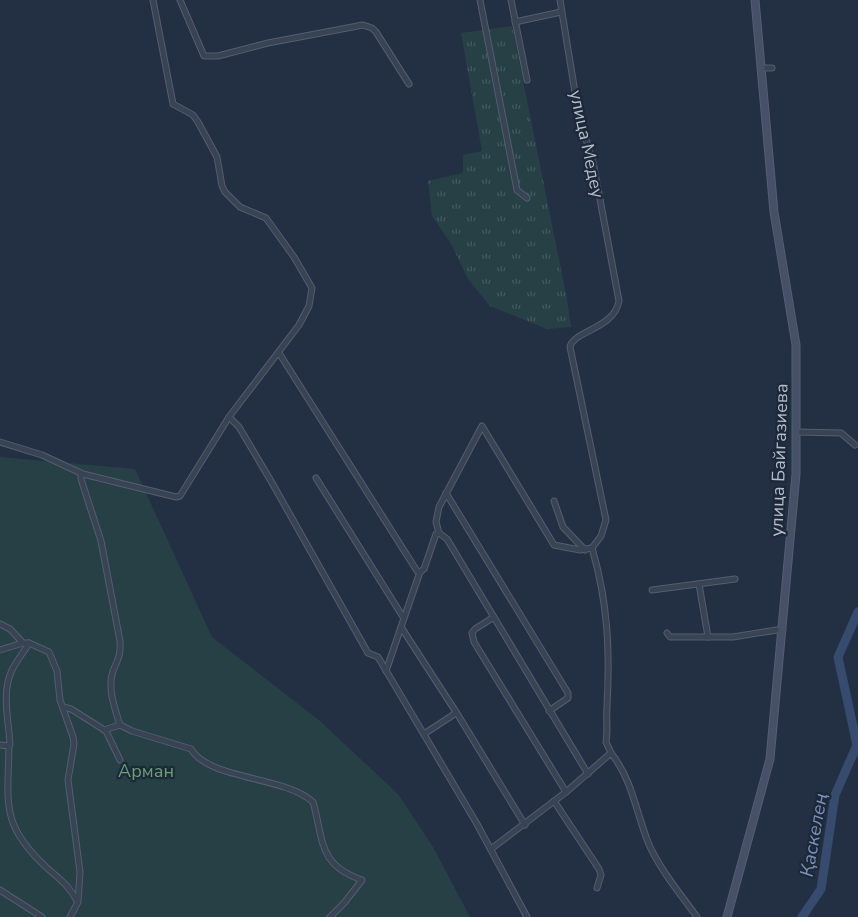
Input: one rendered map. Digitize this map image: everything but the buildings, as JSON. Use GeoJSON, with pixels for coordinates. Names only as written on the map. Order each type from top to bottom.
{"type":"FeatureCollection","features":[{"type":"Feature","properties":{"kind":"main road","name":"улица Байгазиева"},"geometry":{"type":"LineString","coordinates":[[727,917],[770,759],[796,474],[796,345],[774,212],[761,68],[762,48],[755,0]]}},
{"type":"Feature","properties":{"kind":"street"},"geometry":{"type":"LineString","coordinates":[[0,442],[42,455],[81,473],[176,497],[180,496],[229,418],[280,353],[304,317],[313,292],[311,283],[266,218],[240,207],[225,192],[222,186],[217,157],[204,132],[193,114],[173,104],[152,0]]}},
{"type":"Feature","properties":{"kind":"street"},"geometry":{"type":"LineString","coordinates":[[180,0],[204,56],[218,56],[268,43],[363,25],[376,32],[409,84]]}},
{"type":"Feature","properties":{"kind":"street"},"geometry":{"type":"LineString","coordinates":[[480,0],[518,190],[527,198]]}},
{"type":"Feature","properties":{"kind":"street"},"geometry":{"type":"LineString","coordinates":[[511,0],[527,80]]}},
{"type":"Feature","properties":{"kind":"street","name":"улица Медеу"},"geometry":{"type":"LineString","coordinates":[[560,0],[579,117],[593,162],[608,253],[617,288],[618,305],[612,314],[597,328],[578,337],[570,344],[606,520],[600,536],[592,548]]}},
{"type":"Feature","properties":{"kind":"street"},"geometry":{"type":"LineString","coordinates":[[515,22],[561,12]]}},
{"type":"Feature","properties":{"kind":"street"},"geometry":{"type":"LineString","coordinates":[[761,68],[772,68]]}},
{"type":"Feature","properties":{"kind":"street"},"geometry":{"type":"LineString","coordinates":[[280,353],[413,566],[420,572]]}},
{"type":"Feature","properties":{"kind":"street"},"geometry":{"type":"LineString","coordinates":[[229,418],[239,427],[271,481],[368,653],[378,657],[528,917]]}},
{"type":"Feature","properties":{"kind":"street"},"geometry":{"type":"LineString","coordinates":[[588,774],[447,539],[439,533],[436,514],[482,426],[554,545],[586,550],[592,548],[600,575],[608,624],[606,742],[611,753],[619,762],[632,791],[648,842],[656,857],[697,917]]}},
{"type":"Feature","properties":{"kind":"street"},"geometry":{"type":"LineString","coordinates":[[796,432],[841,433],[855,445]]}},
{"type":"Feature","properties":{"kind":"street"},"geometry":{"type":"LineString","coordinates":[[81,473],[81,480],[101,541],[120,641],[120,658],[113,671],[112,691],[112,704],[120,725],[132,731],[191,749],[194,754],[242,777],[292,788],[308,797],[313,802],[320,834],[330,860],[337,869],[362,880],[345,902],[330,917]]}},
{"type":"Feature","properties":{"kind":"street"},"geometry":{"type":"LineString","coordinates":[[316,478],[403,617]]}},
{"type":"Feature","properties":{"kind":"street"},"geometry":{"type":"LineString","coordinates":[[446,493],[568,693],[568,698],[549,711]]}},
{"type":"Feature","properties":{"kind":"street"},"geometry":{"type":"LineString","coordinates":[[554,501],[563,527],[573,540],[586,550]]}},
{"type":"Feature","properties":{"kind":"street"},"geometry":{"type":"LineString","coordinates":[[386,671],[420,572],[424,569],[432,542],[439,533]]}},
{"type":"Feature","properties":{"kind":"street"},"geometry":{"type":"LineString","coordinates":[[652,590],[735,579]]}},
{"type":"Feature","properties":{"kind":"street"},"geometry":{"type":"LineString","coordinates":[[699,584],[708,637]]}},
{"type":"Feature","properties":{"kind":"street"},"geometry":{"type":"LineString","coordinates":[[494,617],[475,629],[472,634],[474,642],[566,792]]}},
{"type":"Feature","properties":{"kind":"street"},"geometry":{"type":"LineString","coordinates":[[0,624],[10,629],[23,643]]}},
{"type":"Feature","properties":{"kind":"street"},"geometry":{"type":"LineString","coordinates":[[401,627],[525,825]]}},
{"type":"Feature","properties":{"kind":"street"},"geometry":{"type":"LineString","coordinates":[[667,632],[670,637],[708,637],[733,636],[783,629]]}},
{"type":"Feature","properties":{"kind":"street"},"geometry":{"type":"LineString","coordinates":[[0,650],[23,643],[30,643],[44,648],[53,658],[63,707],[73,736],[68,780],[79,860],[78,902],[70,917]]}},
{"type":"Feature","properties":{"kind":"street"},"geometry":{"type":"LineString","coordinates":[[30,643],[11,671],[8,680],[6,697],[9,746],[6,796],[11,820],[32,851],[45,866],[65,882],[78,902]]}},
{"type":"Feature","properties":{"kind":"street"},"geometry":{"type":"LineString","coordinates":[[63,707],[71,709],[104,730],[120,760]]}},
{"type":"Feature","properties":{"kind":"street"},"geometry":{"type":"LineString","coordinates":[[424,734],[456,713]]}},
{"type":"Feature","properties":{"kind":"street"},"geometry":{"type":"LineString","coordinates":[[104,730],[120,725]]}},
{"type":"Feature","properties":{"kind":"street"},"geometry":{"type":"LineString","coordinates":[[0,745],[9,746]]}},
{"type":"Feature","properties":{"kind":"street"},"geometry":{"type":"LineString","coordinates":[[491,850],[566,792],[611,753]]}},
{"type":"Feature","properties":{"kind":"street"},"geometry":{"type":"LineString","coordinates":[[554,801],[601,875],[597,888]]}},
{"type":"Feature","properties":{"kind":"street"},"geometry":{"type":"LineString","coordinates":[[0,890],[42,917]]}},
{"type":"Feature","properties":{"kind":"green space"},"geometry":{"type":"Polygon","coordinates":[[[512,26],[571,327],[547,329],[490,306],[468,279],[450,242],[432,216],[428,181],[463,173],[463,155],[482,151],[461,33],[512,26]]]}},
{"type":"Feature","properties":{"kind":"green space","name":"Арман"},"geometry":{"type":"Polygon","coordinates":[[[0,457],[135,469],[212,637],[320,721],[398,794],[433,847],[470,917],[0,917],[0,457]]]}},
{"type":"Feature","properties":{"kind":"waterway","name":"Қаскелең"},"geometry":{"type":"LineString","coordinates":[[802,917],[821,889],[835,795],[857,745],[838,657],[858,612]]}}]}
